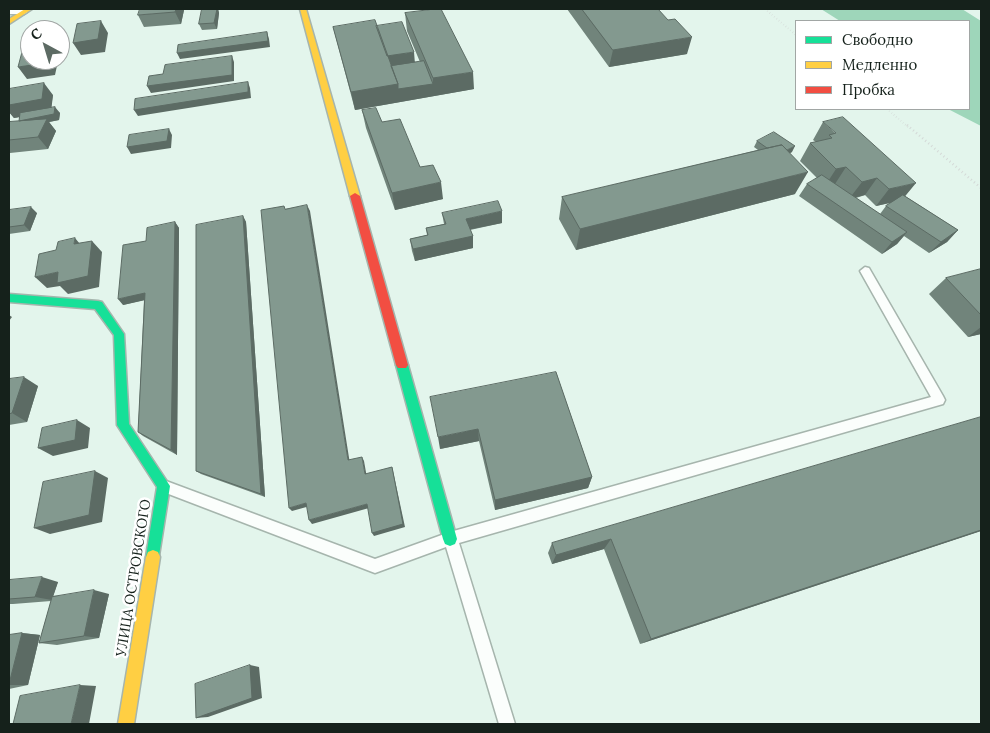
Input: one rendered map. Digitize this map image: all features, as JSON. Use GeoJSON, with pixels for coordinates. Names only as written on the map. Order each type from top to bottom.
{"type":"FeatureCollection","features":[{"type":"Feature","properties":{"kind":"street"},"geometry":{"type":"LineString","coordinates":[[304,9],[450,539]]}},
{"type":"Feature","properties":{"kind":"street"},"geometry":{"type":"LineString","coordinates":[[9,22],[27,10]]}},
{"type":"Feature","properties":{"kind":"street","name":"УЛИЦА ОСТРОВСКОГО"},"geometry":{"type":"LineString","coordinates":[[9,298],[98,305],[119,334],[123,425],[164,486],[126,724]]}},
{"type":"Feature","properties":{"kind":"lane"},"geometry":{"type":"LineString","coordinates":[[9,12],[27,10]]}},
{"type":"Feature","properties":{"kind":"lane"},"geometry":{"type":"LineString","coordinates":[[164,486],[375,566],[450,539],[939,400],[865,271]]}},
{"type":"Feature","properties":{"kind":"lane"},"geometry":{"type":"LineString","coordinates":[[450,539],[507,724]]}},
{"type":"Feature","properties":{"kind":"path"},"geometry":{"type":"LineString","coordinates":[[765,9],[795,34]]}},
{"type":"Feature","properties":{"kind":"path"},"geometry":{"type":"LineString","coordinates":[[888,110],[981,188]]}},
{"type":"Feature","properties":{"kind":"shaded area"},"geometry":{"type":"Polygon","coordinates":[[[821,9],[962,9],[981,21],[981,126],[950,110],[970,110],[970,20],[838,20],[821,9]]]}},
{"type":"Feature","properties":{"kind":"building"},"geometry":{"type":"Polygon","coordinates":[[[140,9],[176,9],[175,12],[138,15],[140,9]]]}},
{"type":"Feature","properties":{"kind":"building"},"geometry":{"type":"Polygon","coordinates":[[[202,9],[217,9],[214,23],[199,24],[202,9]]]}},
{"type":"Feature","properties":{"kind":"building"},"geometry":{"type":"Polygon","coordinates":[[[441,9],[473,72],[433,78],[405,13],[441,9]]]}},
{"type":"Feature","properties":{"kind":"building"},"geometry":{"type":"Polygon","coordinates":[[[582,9],[658,9],[668,20],[675,19],[692,37],[613,50],[582,9]]]}},
{"type":"Feature","properties":{"kind":"building"},"geometry":{"type":"Polygon","coordinates":[[[375,20],[398,84],[351,92],[333,27],[375,20]]]}},
{"type":"Feature","properties":{"kind":"building"},"geometry":{"type":"Polygon","coordinates":[[[101,21],[98,39],[73,43],[77,24],[101,21]]]}},
{"type":"Feature","properties":{"kind":"building"},"geometry":{"type":"Polygon","coordinates":[[[402,22],[414,52],[387,56],[376,26],[402,22]]]}},
{"type":"Feature","properties":{"kind":"building"},"geometry":{"type":"Polygon","coordinates":[[[267,32],[268,41],[177,53],[178,45],[267,32]]]}},
{"type":"Feature","properties":{"kind":"building"},"geometry":{"type":"Polygon","coordinates":[[[232,56],[232,75],[147,86],[149,76],[163,74],[165,65],[232,56]]]}},
{"type":"Feature","properties":{"kind":"building"},"geometry":{"type":"Polygon","coordinates":[[[424,61],[433,84],[398,89],[391,66],[424,61]]]}},
{"type":"Feature","properties":{"kind":"building"},"geometry":{"type":"Polygon","coordinates":[[[248,82],[248,92],[134,110],[135,99],[248,82]]]}},
{"type":"Feature","properties":{"kind":"building"},"geometry":{"type":"Polygon","coordinates":[[[44,83],[42,99],[9,105],[9,89],[44,83]]]}},
{"type":"Feature","properties":{"kind":"building"},"geometry":{"type":"Polygon","coordinates":[[[55,107],[54,114],[19,121],[20,113],[55,107]]]}},
{"type":"Feature","properties":{"kind":"building"},"geometry":{"type":"Polygon","coordinates":[[[376,108],[382,122],[400,119],[420,167],[433,165],[441,182],[392,193],[362,110],[376,108]]]}},
{"type":"Feature","properties":{"kind":"building"},"geometry":{"type":"Polygon","coordinates":[[[843,117],[916,183],[889,189],[877,178],[862,182],[846,167],[836,169],[810,143],[832,138],[829,135],[836,133],[823,122],[843,117]]]}},
{"type":"Feature","properties":{"kind":"building"},"geometry":{"type":"Polygon","coordinates":[[[47,119],[38,137],[9,140],[9,122],[47,119]]]}},
{"type":"Feature","properties":{"kind":"building"},"geometry":{"type":"Polygon","coordinates":[[[169,129],[167,141],[127,147],[129,135],[169,129]]]}},
{"type":"Feature","properties":{"kind":"building"},"geometry":{"type":"Polygon","coordinates":[[[774,132],[795,146],[787,150],[782,145],[767,148],[757,141],[774,132]]]}},
{"type":"Feature","properties":{"kind":"building"},"geometry":{"type":"Polygon","coordinates":[[[782,145],[808,172],[580,229],[562,197],[782,145]]]}},
{"type":"Feature","properties":{"kind":"building"},"geometry":{"type":"Polygon","coordinates":[[[822,175],[907,232],[892,242],[807,184],[822,175]]]}},
{"type":"Feature","properties":{"kind":"building"},"geometry":{"type":"Polygon","coordinates":[[[903,195],[958,230],[941,242],[886,206],[903,195]]]}},
{"type":"Feature","properties":{"kind":"building"},"geometry":{"type":"Polygon","coordinates":[[[498,201],[502,211],[466,219],[473,236],[413,249],[410,239],[428,235],[426,228],[446,224],[442,213],[498,201]]]}},
{"type":"Feature","properties":{"kind":"building"},"geometry":{"type":"Polygon","coordinates":[[[307,205],[348,460],[362,457],[365,474],[392,467],[403,524],[372,533],[367,504],[309,520],[306,503],[289,508],[261,210],[284,206],[285,209],[307,205]]]}},
{"type":"Feature","properties":{"kind":"building"},"geometry":{"type":"Polygon","coordinates":[[[31,207],[24,225],[9,227],[9,210],[31,207]]]}},
{"type":"Feature","properties":{"kind":"building"},"geometry":{"type":"Polygon","coordinates":[[[243,216],[261,494],[196,471],[196,225],[243,216]]]}},
{"type":"Feature","properties":{"kind":"building"},"geometry":{"type":"Polygon","coordinates":[[[175,222],[171,450],[138,432],[145,293],[118,299],[123,245],[146,241],[147,228],[175,222]]]}},
{"type":"Feature","properties":{"kind":"building"},"geometry":{"type":"Polygon","coordinates":[[[75,238],[74,244],[92,241],[88,276],[57,283],[58,272],[35,277],[39,254],[56,250],[58,242],[75,238]]]}},
{"type":"Feature","properties":{"kind":"building"},"geometry":{"type":"Polygon","coordinates":[[[981,269],[981,315],[946,278],[981,269]]]}},
{"type":"Feature","properties":{"kind":"building"},"geometry":{"type":"Polygon","coordinates":[[[556,372],[592,477],[495,500],[478,429],[438,437],[430,397],[556,372]]]}},
{"type":"Feature","properties":{"kind":"building"},"geometry":{"type":"Polygon","coordinates":[[[24,377],[12,413],[9,414],[9,379],[24,377]]]}},
{"type":"Feature","properties":{"kind":"building"},"geometry":{"type":"Polygon","coordinates":[[[981,417],[981,530],[651,639],[611,539],[556,555],[552,543],[981,417]]]}},
{"type":"Feature","properties":{"kind":"building"},"geometry":{"type":"Polygon","coordinates":[[[77,420],[75,440],[38,448],[42,428],[77,420]]]}},
{"type":"Feature","properties":{"kind":"building"},"geometry":{"type":"Polygon","coordinates":[[[95,471],[89,515],[34,528],[43,482],[95,471]]]}},
{"type":"Feature","properties":{"kind":"building"},"geometry":{"type":"Polygon","coordinates":[[[42,577],[35,597],[9,599],[9,580],[42,577]]]}},
{"type":"Feature","properties":{"kind":"building"},"geometry":{"type":"Polygon","coordinates":[[[94,590],[84,636],[39,643],[52,597],[94,590]]]}},
{"type":"Feature","properties":{"kind":"building"},"geometry":{"type":"Polygon","coordinates":[[[22,633],[9,684],[9,635],[22,633]]]}},
{"type":"Feature","properties":{"kind":"building"},"geometry":{"type":"Polygon","coordinates":[[[250,665],[252,698],[196,718],[195,684],[250,665]]]}},
{"type":"Feature","properties":{"kind":"building"},"geometry":{"type":"Polygon","coordinates":[[[80,685],[71,724],[13,724],[20,696],[80,685]]]}},
{"type":"Feature","properties":{"kind":"traffic: fast"},"geometry":{"type":"LineString","coordinates":[[9,298],[98,305],[119,334],[123,425],[164,486],[153,557]]}},
{"type":"Feature","properties":{"kind":"traffic: fast"},"geometry":{"type":"LineString","coordinates":[[402,365],[450,539]]}},
{"type":"Feature","properties":{"kind":"traffic: slow"},"geometry":{"type":"LineString","coordinates":[[9,22],[29,9]]}},
{"type":"Feature","properties":{"kind":"traffic: slow"},"geometry":{"type":"LineString","coordinates":[[303,9],[355,196]]}},
{"type":"Feature","properties":{"kind":"traffic: slow"},"geometry":{"type":"LineString","coordinates":[[126,724],[153,557]]}},
{"type":"Feature","properties":{"kind":"traffic: jam"},"geometry":{"type":"LineString","coordinates":[[355,196],[402,365]]}}]}
